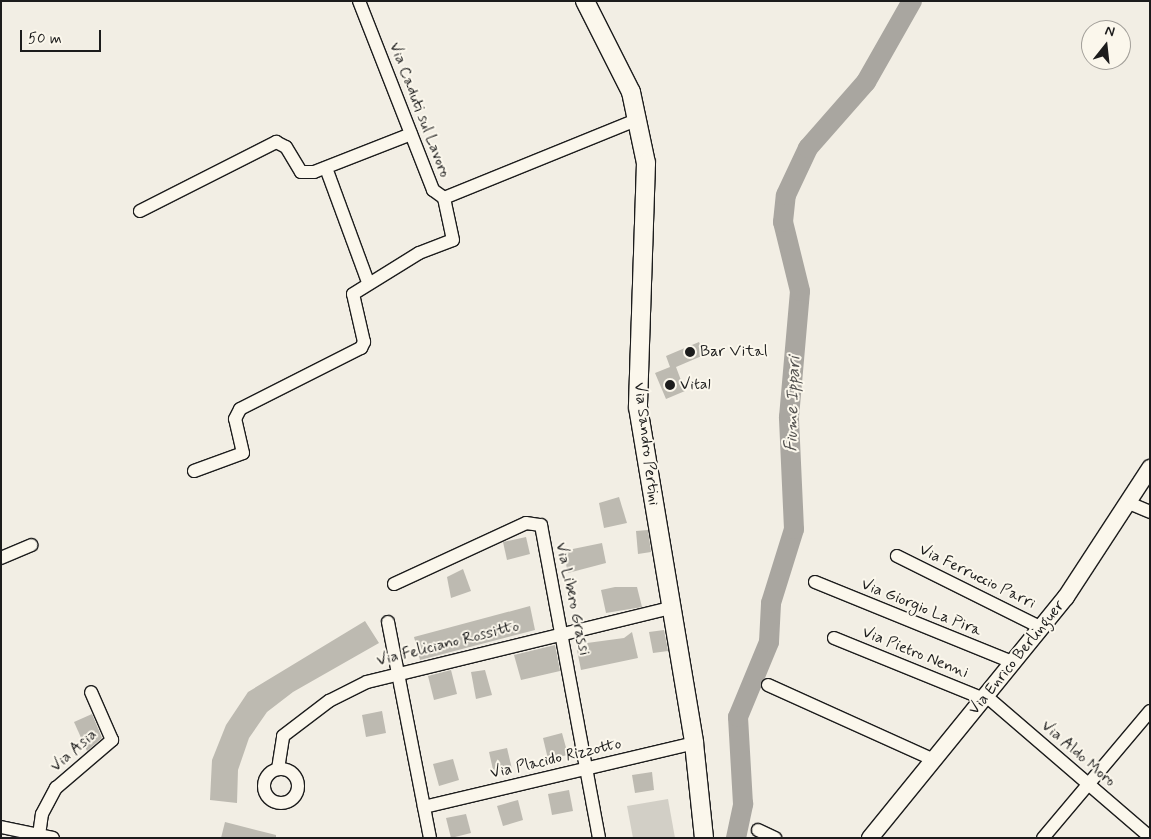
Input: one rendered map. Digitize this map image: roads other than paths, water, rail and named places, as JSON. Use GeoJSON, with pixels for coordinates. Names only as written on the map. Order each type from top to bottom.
{"type":"FeatureCollection","features":[{"type":"Feature","properties":{"kind":"main road","name":"Via Sandro Pertini"},"geometry":{"type":"LineString","coordinates":[[584,1],[622,68],[639,119],[648,189],[636,361],[638,407],[694,743],[702,806]]}},
{"type":"Feature","properties":{"kind":"main road"},"geometry":{"type":"LineString","coordinates":[[702,806],[704,838]]}},
{"type":"Feature","properties":{"kind":"main road"},"geometry":{"type":"LineString","coordinates":[[702,806],[714,838]]}},
{"type":"Feature","properties":{"kind":"street","name":"Via Caduti sul Lavoro"},"geometry":{"type":"LineString","coordinates":[[359,1],[433,190],[444,198],[639,119]]}},
{"type":"Feature","properties":{"kind":"street"},"geometry":{"type":"LineString","coordinates":[[140,211],[276,142],[286,147],[301,172],[326,168],[411,134]]}},
{"type":"Feature","properties":{"kind":"street"},"geometry":{"type":"LineString","coordinates":[[326,168],[368,282]]}},
{"type":"Feature","properties":{"kind":"street"},"geometry":{"type":"LineString","coordinates":[[194,471],[243,452],[235,419],[240,409],[361,348],[363,334],[352,300],[358,287],[419,253],[453,240],[444,198]]}},
{"type":"Feature","properties":{"kind":"street","name":"Via Enrico Berlinguer"},"geometry":{"type":"LineString","coordinates":[[870,838],[1042,628],[1129,503],[1150,468]]}},
{"type":"Feature","properties":{"kind":"street"},"geometry":{"type":"LineString","coordinates":[[1129,503],[1150,512]]}},
{"type":"Feature","properties":{"kind":"street","name":"Via Libero Grassi"},"geometry":{"type":"LineString","coordinates":[[394,584],[533,522],[541,525],[563,631],[599,838]]}},
{"type":"Feature","properties":{"kind":"street"},"geometry":{"type":"LineString","coordinates":[[1,558],[31,546]]}},
{"type":"Feature","properties":{"kind":"street","name":"Via Ferruccio Parri"},"geometry":{"type":"LineString","coordinates":[[897,556],[1042,628]]}},
{"type":"Feature","properties":{"kind":"street","name":"Via Giorgio La Pira"},"geometry":{"type":"LineString","coordinates":[[815,582],[1014,663]]}},
{"type":"Feature","properties":{"kind":"street","name":"Via Feliciano Rossitto"},"geometry":{"type":"LineString","coordinates":[[278,770],[283,736],[296,722],[367,682],[398,672],[563,631],[670,608]]}},
{"type":"Feature","properties":{"kind":"street"},"geometry":{"type":"LineString","coordinates":[[388,622],[430,838]]}},
{"type":"Feature","properties":{"kind":"street","name":"Via Pietro Nenni"},"geometry":{"type":"LineString","coordinates":[[834,638],[985,697]]}},
{"type":"Feature","properties":{"kind":"street"},"geometry":{"type":"LineString","coordinates":[[768,685],[934,760]]}},
{"type":"Feature","properties":{"kind":"street","name":"Via Asia"},"geometry":{"type":"LineString","coordinates":[[39,835],[42,814],[56,788],[112,740],[91,692]]}},
{"type":"Feature","properties":{"kind":"street","name":"Via Aldo Moro"},"geometry":{"type":"LineString","coordinates":[[985,697],[1149,837]]}},
{"type":"Feature","properties":{"kind":"street"},"geometry":{"type":"LineString","coordinates":[[1043,838],[1150,712]]}},
{"type":"Feature","properties":{"kind":"street","name":"Via Placido Rizzotto"},"geometry":{"type":"LineString","coordinates":[[424,807],[694,743]]}},
{"type":"Feature","properties":{"kind":"street"},"geometry":{"type":"LineString","coordinates":[[1,827],[53,838]]}},
{"type":"Feature","properties":{"kind":"street"},"geometry":{"type":"LineString","coordinates":[[758,830],[775,838]]}},
{"type":"Feature","properties":{"kind":"waterway","name":"Fiume Ippari"},"geometry":{"type":"LineString","coordinates":[[736,838],[743,804],[738,717],[769,642],[771,603],[794,529],[789,417],[800,291],[783,222],[786,195],[808,148],[866,82],[912,1]]}},
{"type":"Feature","properties":{"kind":"place","name":"Bar Vital"},"geometry":{"type":"Point","coordinates":[690,352]}},
{"type":"Feature","properties":{"kind":"place","name":"Vital"},"geometry":{"type":"Point","coordinates":[670,385]}}]}
